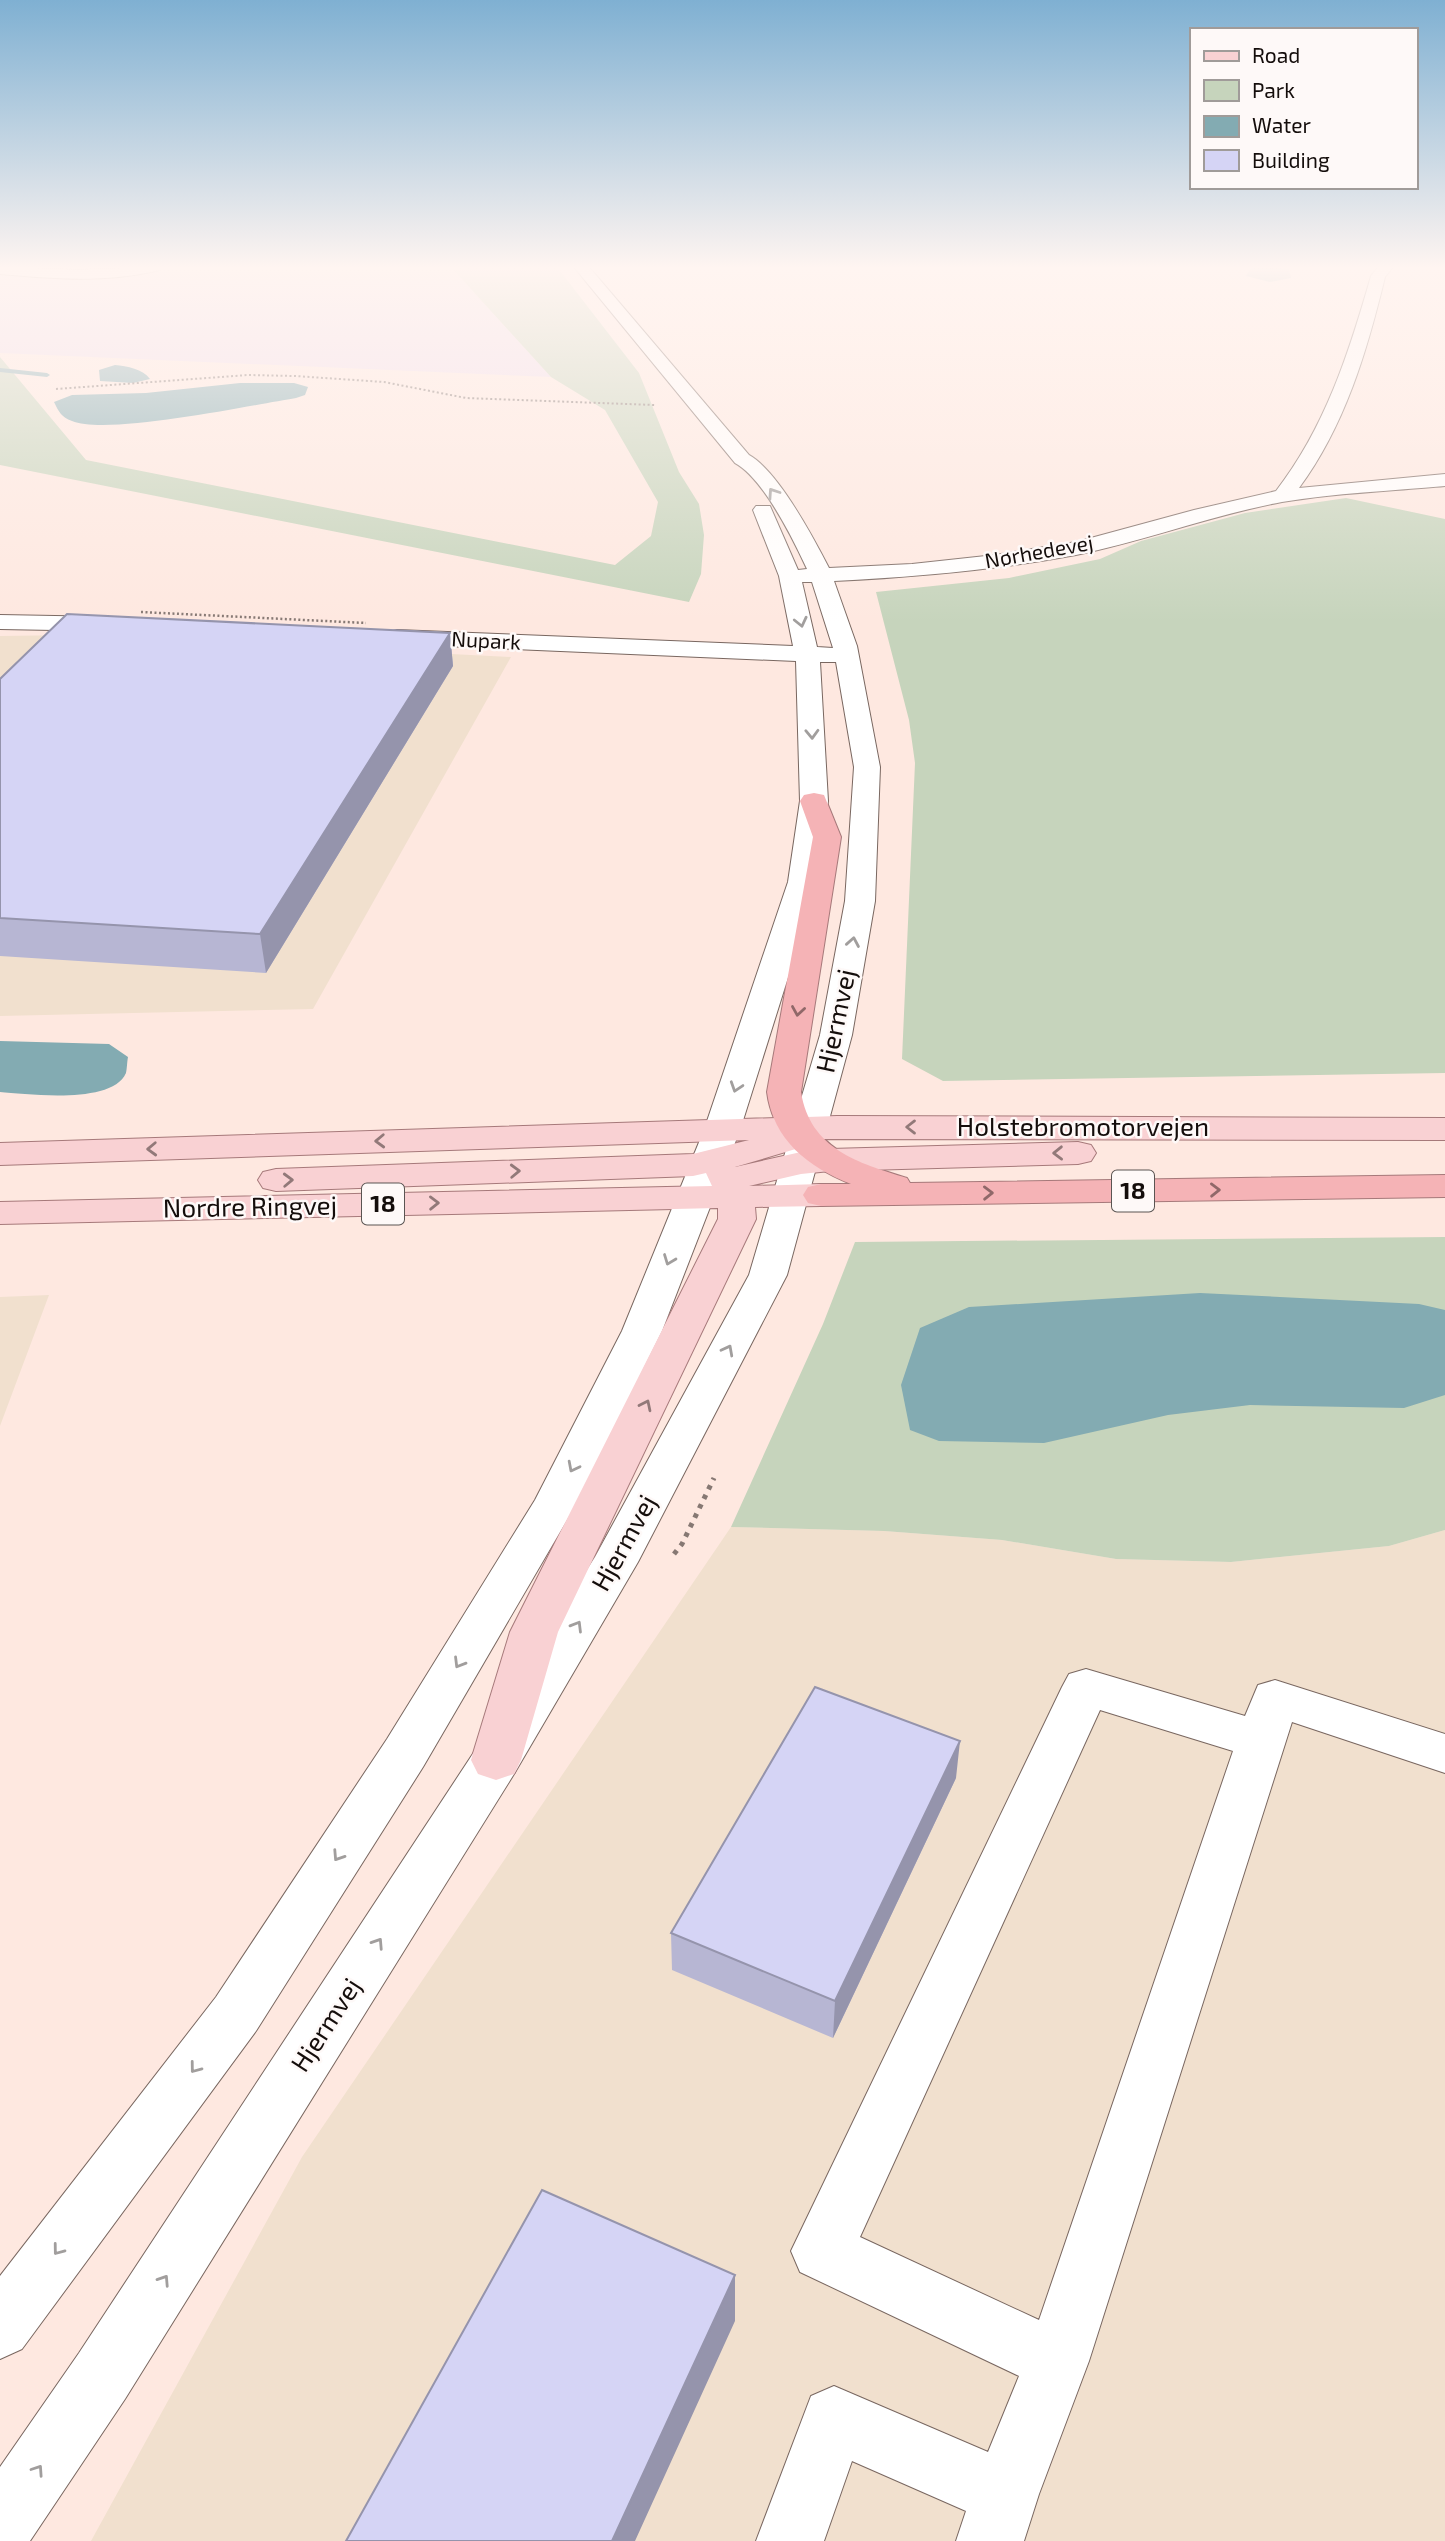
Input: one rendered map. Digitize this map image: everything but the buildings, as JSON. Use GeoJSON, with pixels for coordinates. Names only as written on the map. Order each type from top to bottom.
{"type":"FeatureCollection","features":[{"type":"Feature","properties":{"kind":"highway"},"geometry":{"type":"LineString","coordinates":[[807,1156],[785,1111],[785,1092],[827,837],[814,801]]}},
{"type":"Feature","properties":{"kind":"highway","name":"Holstebromotorvejen"},"geometry":{"type":"LineString","coordinates":[[807,1156],[929,1194],[1445,1186]]}},
{"type":"Feature","properties":{"kind":"main road","name":"Holstebromotorvejen"},"geometry":{"type":"LineString","coordinates":[[724,1177],[807,1156],[1445,1129]]}},
{"type":"Feature","properties":{"kind":"main road"},"geometry":{"type":"LineString","coordinates":[[0,1154],[595,1134],[658,1140],[691,1152],[724,1177],[737,1219],[534,1632],[496,1760]]}},
{"type":"Feature","properties":{"kind":"main road"},"geometry":{"type":"LineString","coordinates":[[0,1198],[115,1187],[673,1166],[724,1177],[761,1149],[807,1156],[1445,1146]]}},
{"type":"Feature","properties":{"kind":"main road","name":"Nordre Ringvej"},"geometry":{"type":"LineString","coordinates":[[0,1213],[724,1177]]}},
{"type":"Feature","properties":{"kind":"street","name":"Hjermvej"},"geometry":{"type":"LineString","coordinates":[[0,2526],[102,2376],[496,1760],[615,1562],[768,1275],[807,1156],[836,1035],[860,901],[867,766],[847,656],[835,608],[800,532],[755,466],[742,459],[680,386]]}},
{"type":"Feature","properties":{"kind":"street"},"geometry":{"type":"LineString","coordinates":[[1283,496],[1303,472],[1344,386]]}},
{"type":"Feature","properties":{"kind":"street","name":"Hjermvej"},"geometry":{"type":"LineString","coordinates":[[0,2327],[236,2014],[405,1753],[556,1501],[724,1177],[803,882],[814,801],[807,654],[790,576],[770,523],[739,468],[742,459]]}},
{"type":"Feature","properties":{"kind":"street","name":"Nørhedevej"},"geometry":{"type":"LineString","coordinates":[[790,576],[912,571],[1009,559],[1077,548],[1201,514],[1283,496],[1445,480]]}},
{"type":"Feature","properties":{"kind":"street"},"geometry":{"type":"LineString","coordinates":[[0,622],[139,625]]}},
{"type":"Feature","properties":{"kind":"street","name":"Nupark"},"geometry":{"type":"LineString","coordinates":[[376,636],[847,656]]}},
{"type":"Feature","properties":{"kind":"street"},"geometry":{"type":"LineString","coordinates":[[1057,2361],[822,2251],[1086,1687],[1261,1740]]}},
{"type":"Feature","properties":{"kind":"street"},"geometry":{"type":"LineString","coordinates":[[790,2541],[834,2419],[997,2517],[1057,2361],[1275,1698],[1445,1754]]}},
{"type":"Feature","properties":{"kind":"path"},"geometry":{"type":"LineString","coordinates":[[56,389],[109,386]]}},
{"type":"Feature","properties":{"kind":"path"},"geometry":{"type":"LineString","coordinates":[[402,386],[466,398],[634,405],[695,404]]}},
{"type":"Feature","properties":{"kind":"shaded area"},"geometry":{"type":"Polygon","coordinates":[[[75,635],[511,657],[313,1009],[0,1016],[0,636],[75,635]]]}},
{"type":"Feature","properties":{"kind":"shaded area"},"geometry":{"type":"Polygon","coordinates":[[[49,1295],[0,1426],[0,1297],[49,1295]]]}},
{"type":"Feature","properties":{"kind":"shaded area"},"geometry":{"type":"Polygon","coordinates":[[[731,1527],[884,1531],[1002,1540],[1116,1559],[1231,1562],[1389,1546],[1445,1530],[1445,2541],[91,2541],[302,2157],[731,1527]]]}},
{"type":"Feature","properties":{"kind":"green space"},"geometry":{"type":"Polygon","coordinates":[[[0,386],[24,386],[86,460],[615,565],[651,536],[658,502],[605,410],[565,386],[644,386],[679,472],[699,504],[704,535],[701,574],[689,602],[0,465],[0,386]]]}},
{"type":"Feature","properties":{"kind":"green space"},"geometry":{"type":"Polygon","coordinates":[[[1346,498],[1445,519],[1445,1073],[943,1081],[902,1059],[915,763],[909,720],[876,592],[1009,578],[1100,559],[1141,541],[1245,513],[1346,498]]]}},
{"type":"Feature","properties":{"kind":"green space"},"geometry":{"type":"Polygon","coordinates":[[[1445,1237],[1445,1530],[1389,1546],[1231,1562],[1116,1559],[1002,1540],[884,1531],[731,1527],[823,1324],[855,1242],[1445,1237]]]}},
{"type":"Feature","properties":{"kind":"water"},"geometry":{"type":"Polygon","coordinates":[[[216,386],[308,387],[305,395],[296,398],[181,418],[116,425],[90,425],[72,421],[61,414],[54,402],[72,395],[146,393],[216,386]]]}},
{"type":"Feature","properties":{"kind":"water"},"geometry":{"type":"Polygon","coordinates":[[[0,1041],[109,1044],[128,1057],[126,1073],[118,1083],[87,1094],[0,1092],[0,1041]]]}},
{"type":"Feature","properties":{"kind":"water"},"geometry":{"type":"Polygon","coordinates":[[[1200,1293],[1419,1304],[1445,1310],[1445,1395],[1404,1408],[1250,1405],[1168,1415],[1044,1443],[939,1441],[910,1430],[901,1385],[920,1328],[969,1307],[1200,1293]]]}}]}
